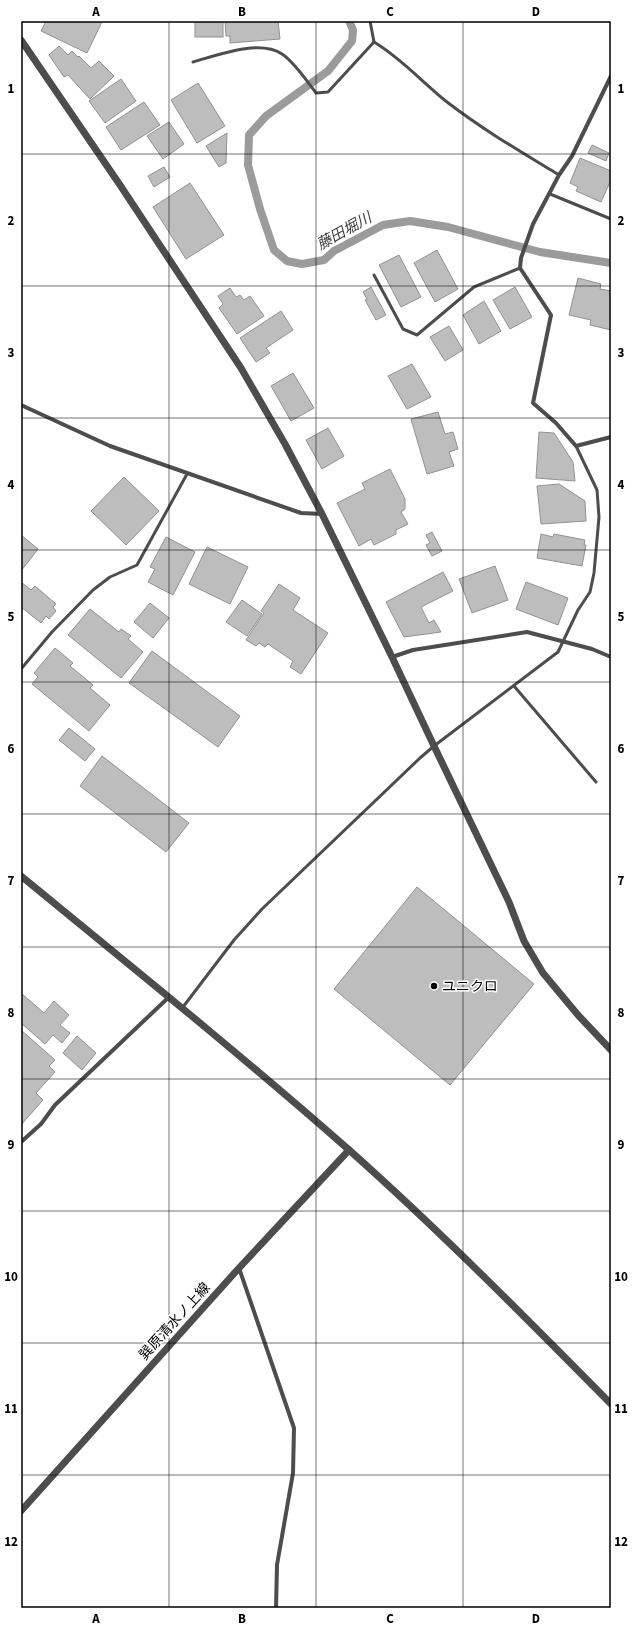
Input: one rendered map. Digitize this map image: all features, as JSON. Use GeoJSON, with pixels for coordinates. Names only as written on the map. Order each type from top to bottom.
{"type":"FeatureCollection","features":[{"type":"Feature","properties":{"kind":"street"},"geometry":{"type":"LineString","coordinates":[[21,40],[120,185],[241,368],[285,444],[322,514],[392,656],[509,902],[524,941],[543,973],[578,1016],[611,1050]]}},
{"type":"Feature","properties":{"kind":"street"},"geometry":{"type":"LineString","coordinates":[[611,76],[572,156],[559,176],[533,224],[521,258],[520,268],[551,315],[533,403],[556,423],[576,446],[611,437]]}},
{"type":"Feature","properties":{"kind":"street"},"geometry":{"type":"LineString","coordinates":[[21,405],[110,446],[186,474],[301,513],[322,514]]}},
{"type":"Feature","properties":{"kind":"street"},"geometry":{"type":"LineString","coordinates":[[392,656],[413,650],[527,632],[592,649],[611,657]]}},
{"type":"Feature","properties":{"kind":"street"},"geometry":{"type":"LineString","coordinates":[[21,876],[183,1008],[349,1150],[492,1283],[611,1404]]}},
{"type":"Feature","properties":{"kind":"street"},"geometry":{"type":"LineString","coordinates":[[21,1142],[41,1124],[55,1105],[169,997]]}},
{"type":"Feature","properties":{"kind":"street","name":"巽原清水ノ上線"},"geometry":{"type":"LineString","coordinates":[[21,1511],[239,1268],[349,1150]]}},
{"type":"Feature","properties":{"kind":"street"},"geometry":{"type":"LineString","coordinates":[[239,1268],[294,1428],[293,1473],[277,1565],[276,1608]]}},
{"type":"Feature","properties":{"kind":"lane"},"geometry":{"type":"LineString","coordinates":[[370,21],[374,42],[389,51],[446,101],[504,142],[559,176]]}},
{"type":"Feature","properties":{"kind":"lane"},"geometry":{"type":"LineString","coordinates":[[193,62],[230,52],[260,47],[272,48],[284,55],[316,93],[328,92],[374,42]]}},
{"type":"Feature","properties":{"kind":"lane"},"geometry":{"type":"LineString","coordinates":[[550,194],[611,219]]}},
{"type":"Feature","properties":{"kind":"lane"},"geometry":{"type":"LineString","coordinates":[[374,275],[403,329],[417,335],[474,287],[520,268]]}},
{"type":"Feature","properties":{"kind":"lane"},"geometry":{"type":"LineString","coordinates":[[183,1008],[234,940],[262,909],[434,746],[558,652],[578,610],[590,592],[594,573],[599,517],[597,490],[576,446]]}},
{"type":"Feature","properties":{"kind":"lane"},"geometry":{"type":"LineString","coordinates":[[21,669],[52,632],[93,590],[110,577],[137,565],[186,474]]}},
{"type":"Feature","properties":{"kind":"lane"},"geometry":{"type":"LineString","coordinates":[[514,686],[596,782]]}},
{"type":"Feature","properties":{"kind":"building"},"geometry":{"type":"Polygon","coordinates":[[[46,21],[102,22],[87,53],[41,31],[46,21]]]}},
{"type":"Feature","properties":{"kind":"building"},"geometry":{"type":"Polygon","coordinates":[[[195,21],[223,21],[223,37],[195,37],[195,21]]]}},
{"type":"Feature","properties":{"kind":"building"},"geometry":{"type":"Polygon","coordinates":[[[225,21],[278,21],[280,39],[230,43],[230,36],[226,36],[225,21]]]}},
{"type":"Feature","properties":{"kind":"building"},"geometry":{"type":"Polygon","coordinates":[[[59,46],[68,55],[72,51],[91,68],[99,61],[114,76],[90,99],[68,75],[64,77],[49,55],[59,46]]]}},
{"type":"Feature","properties":{"kind":"building"},"geometry":{"type":"Polygon","coordinates":[[[121,79],[136,101],[105,123],[89,101],[121,79]]]}},
{"type":"Feature","properties":{"kind":"building"},"geometry":{"type":"Polygon","coordinates":[[[198,83],[225,126],[197,143],[171,100],[198,83]]]}},
{"type":"Feature","properties":{"kind":"building"},"geometry":{"type":"Polygon","coordinates":[[[144,102],[160,125],[121,150],[106,127],[144,102]]]}},
{"type":"Feature","properties":{"kind":"building"},"geometry":{"type":"Polygon","coordinates":[[[169,122],[184,144],[163,159],[147,136],[169,122]]]}},
{"type":"Feature","properties":{"kind":"building"},"geometry":{"type":"Polygon","coordinates":[[[227,133],[226,163],[219,167],[206,146],[227,133]]]}},
{"type":"Feature","properties":{"kind":"building"},"geometry":{"type":"Polygon","coordinates":[[[592,145],[609,153],[606,161],[588,153],[592,145]]]}},
{"type":"Feature","properties":{"kind":"building"},"geometry":{"type":"Polygon","coordinates":[[[580,158],[611,171],[611,180],[601,202],[576,191],[578,187],[570,183],[580,158]]]}},
{"type":"Feature","properties":{"kind":"building"},"geometry":{"type":"Polygon","coordinates":[[[164,167],[170,177],[154,187],[148,176],[164,167]]]}},
{"type":"Feature","properties":{"kind":"building"},"geometry":{"type":"Polygon","coordinates":[[[190,183],[224,235],[186,259],[153,207],[190,183]]]}},
{"type":"Feature","properties":{"kind":"building"},"geometry":{"type":"Polygon","coordinates":[[[437,250],[458,289],[435,302],[414,263],[437,250]]]}},
{"type":"Feature","properties":{"kind":"building"},"geometry":{"type":"Polygon","coordinates":[[[399,255],[421,297],[401,307],[379,265],[399,255]]]}},
{"type":"Feature","properties":{"kind":"building"},"geometry":{"type":"Polygon","coordinates":[[[578,278],[601,284],[600,289],[611,291],[611,330],[590,325],[591,320],[569,315],[578,278]]]}},
{"type":"Feature","properties":{"kind":"building"},"geometry":{"type":"Polygon","coordinates":[[[371,287],[386,315],[376,320],[365,300],[367,299],[363,292],[371,287]]]}},
{"type":"Feature","properties":{"kind":"building"},"geometry":{"type":"Polygon","coordinates":[[[515,287],[532,317],[510,329],[493,300],[515,287]]]}},
{"type":"Feature","properties":{"kind":"building"},"geometry":{"type":"Polygon","coordinates":[[[230,288],[236,297],[240,295],[244,300],[250,296],[264,316],[237,334],[219,308],[223,304],[218,296],[230,288]]]}},
{"type":"Feature","properties":{"kind":"building"},"geometry":{"type":"Polygon","coordinates":[[[484,301],[501,331],[479,344],[463,315],[484,301]]]}},
{"type":"Feature","properties":{"kind":"building"},"geometry":{"type":"Polygon","coordinates":[[[281,311],[293,330],[266,348],[270,353],[256,362],[240,338],[281,311]]]}},
{"type":"Feature","properties":{"kind":"building"},"geometry":{"type":"Polygon","coordinates":[[[449,326],[463,350],[445,361],[430,337],[449,326]]]}},
{"type":"Feature","properties":{"kind":"building"},"geometry":{"type":"Polygon","coordinates":[[[412,364],[431,397],[407,409],[388,376],[412,364]]]}},
{"type":"Feature","properties":{"kind":"building"},"geometry":{"type":"Polygon","coordinates":[[[293,373],[314,408],[291,421],[271,386],[293,373]]]}},
{"type":"Feature","properties":{"kind":"building"},"geometry":{"type":"Polygon","coordinates":[[[438,412],[445,434],[453,432],[458,449],[449,452],[454,466],[427,474],[411,419],[438,412]]]}},
{"type":"Feature","properties":{"kind":"building"},"geometry":{"type":"Polygon","coordinates":[[[328,428],[344,456],[322,469],[306,440],[328,428]]]}},
{"type":"Feature","properties":{"kind":"building"},"geometry":{"type":"Polygon","coordinates":[[[539,432],[554,433],[573,462],[575,481],[536,478],[539,432]]]}},
{"type":"Feature","properties":{"kind":"building"},"geometry":{"type":"Polygon","coordinates":[[[390,469],[405,499],[405,509],[401,512],[408,524],[396,530],[396,534],[374,545],[371,539],[359,546],[337,503],[365,489],[362,483],[390,469]]]}},
{"type":"Feature","properties":{"kind":"building"},"geometry":{"type":"Polygon","coordinates":[[[124,477],[159,511],[126,545],[91,511],[124,477]]]}},
{"type":"Feature","properties":{"kind":"building"},"geometry":{"type":"Polygon","coordinates":[[[559,484],[585,501],[586,521],[541,524],[537,486],[559,484]]]}},
{"type":"Feature","properties":{"kind":"building"},"geometry":{"type":"Polygon","coordinates":[[[432,532],[442,551],[432,556],[426,545],[430,543],[426,535],[432,532]]]}},
{"type":"Feature","properties":{"kind":"building"},"geometry":{"type":"Polygon","coordinates":[[[541,534],[553,537],[554,534],[585,540],[584,545],[586,545],[582,566],[537,558],[541,534]]]}},
{"type":"Feature","properties":{"kind":"building"},"geometry":{"type":"Polygon","coordinates":[[[21,535],[38,549],[21,571],[21,535]]]}},
{"type":"Feature","properties":{"kind":"building"},"geometry":{"type":"Polygon","coordinates":[[[166,537],[195,552],[173,595],[148,582],[155,569],[150,567],[166,537]]]}},
{"type":"Feature","properties":{"kind":"building"},"geometry":{"type":"Polygon","coordinates":[[[207,547],[248,567],[230,604],[189,584],[207,547]]]}},
{"type":"Feature","properties":{"kind":"building"},"geometry":{"type":"Polygon","coordinates":[[[495,566],[508,600],[472,613],[459,579],[495,566]]]}},
{"type":"Feature","properties":{"kind":"building"},"geometry":{"type":"Polygon","coordinates":[[[443,572],[453,591],[421,607],[429,623],[434,620],[441,632],[404,637],[386,602],[443,572]]]}},
{"type":"Feature","properties":{"kind":"building"},"geometry":{"type":"Polygon","coordinates":[[[21,582],[31,590],[35,586],[56,604],[53,607],[56,611],[49,619],[46,616],[41,623],[21,607],[21,582]]]}},
{"type":"Feature","properties":{"kind":"building"},"geometry":{"type":"Polygon","coordinates":[[[526,582],[568,598],[558,625],[516,609],[526,582]]]}},
{"type":"Feature","properties":{"kind":"building"},"geometry":{"type":"Polygon","coordinates":[[[279,584],[300,598],[293,610],[328,633],[301,674],[290,667],[293,661],[268,644],[265,647],[259,643],[256,646],[246,640],[264,613],[261,611],[279,584]]]}},
{"type":"Feature","properties":{"kind":"building"},"geometry":{"type":"Polygon","coordinates":[[[242,600],[262,614],[247,636],[226,622],[242,600]]]}},
{"type":"Feature","properties":{"kind":"building"},"geometry":{"type":"Polygon","coordinates":[[[150,603],[169,618],[153,638],[134,622],[150,603]]]}},
{"type":"Feature","properties":{"kind":"building"},"geometry":{"type":"Polygon","coordinates":[[[90,609],[119,632],[121,629],[131,636],[128,639],[143,652],[121,678],[68,635],[90,609]]]}},
{"type":"Feature","properties":{"kind":"building"},"geometry":{"type":"Polygon","coordinates":[[[55,648],[73,663],[70,666],[93,685],[90,688],[110,705],[89,731],[32,684],[38,677],[34,673],[55,648]]]}},
{"type":"Feature","properties":{"kind":"building"},"geometry":{"type":"Polygon","coordinates":[[[152,651],[240,716],[218,747],[129,683],[152,651]]]}},
{"type":"Feature","properties":{"kind":"building"},"geometry":{"type":"Polygon","coordinates":[[[69,728],[95,749],[85,761],[59,740],[69,728]]]}},
{"type":"Feature","properties":{"kind":"building"},"geometry":{"type":"Polygon","coordinates":[[[102,756],[189,823],[166,852],[80,786],[102,756]]]}},
{"type":"Feature","properties":{"kind":"building","name":"ユニクロ"},"geometry":{"type":"Polygon","coordinates":[[[417,887],[534,984],[450,1085],[334,989],[417,887]]]}},
{"type":"Feature","properties":{"kind":"building"},"geometry":{"type":"Polygon","coordinates":[[[21,993],[44,1013],[54,1001],[69,1015],[60,1025],[70,1033],[62,1043],[53,1035],[45,1044],[21,1023],[21,993]]]}},
{"type":"Feature","properties":{"kind":"building"},"geometry":{"type":"Polygon","coordinates":[[[21,1030],[55,1060],[49,1066],[55,1072],[36,1093],[43,1100],[21,1125],[21,1030]]]}},
{"type":"Feature","properties":{"kind":"building"},"geometry":{"type":"Polygon","coordinates":[[[77,1036],[96,1053],[82,1070],[63,1053],[77,1036]]]}},
{"type":"Feature","properties":{"kind":"waterway","name":"藤田堀川"},"geometry":{"type":"LineString","coordinates":[[349,21],[353,30],[352,41],[328,71],[266,116],[249,135],[248,165],[260,209],[274,250],[287,261],[302,264],[324,260],[334,251],[383,225],[410,221],[448,227],[540,252],[611,263]]}},
{"type":"Feature","properties":{"kind":"place","name":"ユニクロ"},"geometry":{"type":"Point","coordinates":[434,986]}}]}
